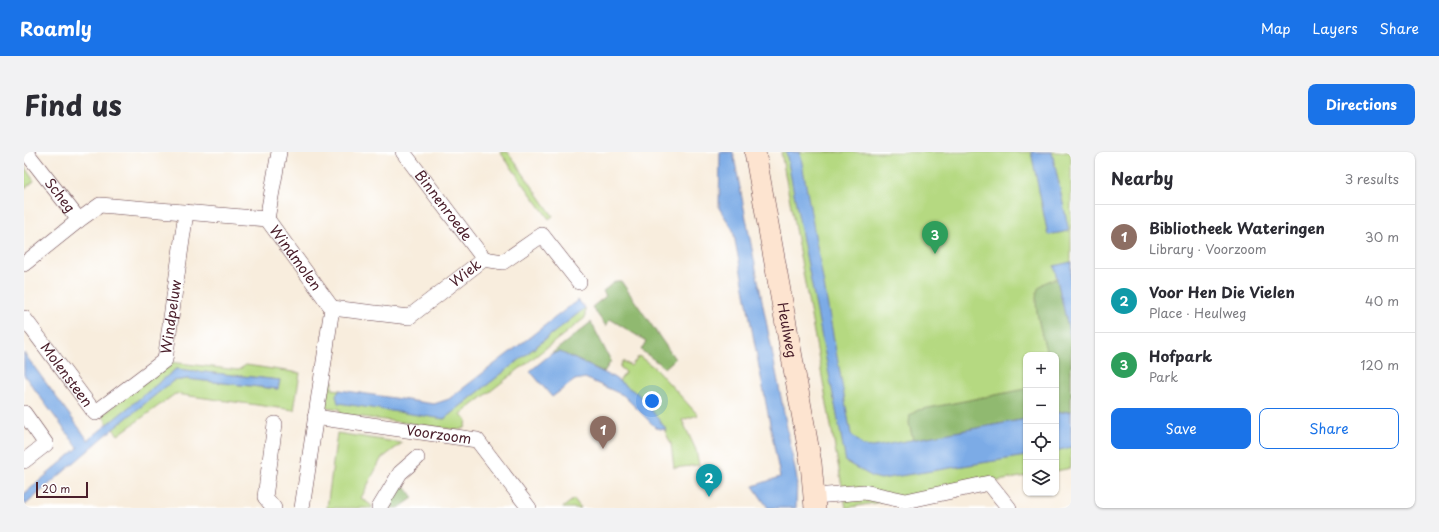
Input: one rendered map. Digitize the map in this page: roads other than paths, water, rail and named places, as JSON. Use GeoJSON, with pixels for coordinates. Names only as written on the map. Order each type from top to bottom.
{"type":"FeatureCollection","features":[{"type":"Feature","properties":{"kind":"main road","name":"Heulweg"},"geometry":{"type":"LineString","coordinates":[[755,152],[811,463],[815,502]]}},
{"type":"Feature","properties":{"kind":"street","name":"Scheg"},"geometry":{"type":"LineString","coordinates":[[26,152],[79,220]]}},
{"type":"Feature","properties":{"kind":"street"},"geometry":{"type":"LineString","coordinates":[[267,220],[279,152]]}},
{"type":"Feature","properties":{"kind":"street","name":"Binnenroede"},"geometry":{"type":"LineString","coordinates":[[403,152],[484,259]]}},
{"type":"Feature","properties":{"kind":"street","name":"Windmolen"},"geometry":{"type":"LineString","coordinates":[[24,264],[100,205],[267,220],[332,308]]}},
{"type":"Feature","properties":{"kind":"street","name":"Windpeluw"},"geometry":{"type":"LineString","coordinates":[[95,413],[165,360],[186,212]]}},
{"type":"Feature","properties":{"kind":"street","name":"Wiek"},"geometry":{"type":"LineString","coordinates":[[332,308],[409,317],[484,259],[503,262],[542,235],[579,282]]}},
{"type":"Feature","properties":{"kind":"street"},"geometry":{"type":"LineString","coordinates":[[302,508],[332,308]]}},
{"type":"Feature","properties":{"kind":"street","name":"Molensteen"},"geometry":{"type":"LineString","coordinates":[[24,318],[95,413]]}},
{"type":"Feature","properties":{"kind":"street"},"geometry":{"type":"LineString","coordinates":[[24,413],[46,444],[24,461]]}},
{"type":"Feature","properties":{"kind":"street","name":"Voorzoom"},"geometry":{"type":"LineString","coordinates":[[315,417],[477,440],[529,508]]}},
{"type":"Feature","properties":{"kind":"street"},"geometry":{"type":"LineString","coordinates":[[274,508],[265,497],[275,424]]}},
{"type":"Feature","properties":{"kind":"street"},"geometry":{"type":"LineString","coordinates":[[379,508],[400,473],[417,458]]}},
{"type":"Feature","properties":{"kind":"street"},"geometry":{"type":"LineString","coordinates":[[815,502],[864,492],[906,501],[989,483],[1009,508]]}},
{"type":"Feature","properties":{"kind":"water"},"geometry":{"type":"Polygon","coordinates":[[[720,152],[733,152],[797,479],[796,508],[768,508],[753,486],[780,477],[733,230],[719,208],[720,152]]]}},
{"type":"Feature","properties":{"kind":"water"},"geometry":{"type":"Polygon","coordinates":[[[786,152],[800,152],[851,434],[863,446],[873,447],[1023,420],[1023,456],[881,479],[873,477],[846,462],[786,152]]]}},
{"type":"Feature","properties":{"kind":"water"},"geometry":{"type":"Polygon","coordinates":[[[1031,152],[1052,152],[1069,231],[1048,235],[1031,152]]]}},
{"type":"Feature","properties":{"kind":"water"},"geometry":{"type":"Polygon","coordinates":[[[1071,262],[1071,341],[1054,266],[1071,262]]]}},
{"type":"Feature","properties":{"kind":"water"},"geometry":{"type":"Polygon","coordinates":[[[578,300],[585,308],[444,419],[338,403],[336,395],[340,390],[434,404],[449,399],[578,300]]]}},
{"type":"Feature","properties":{"kind":"water"},"geometry":{"type":"Polygon","coordinates":[[[560,352],[613,377],[638,394],[667,430],[656,428],[623,395],[585,378],[575,380],[552,397],[530,371],[551,354],[560,352]]]}},
{"type":"Feature","properties":{"kind":"water"},"geometry":{"type":"Polygon","coordinates":[[[24,353],[88,440],[176,369],[280,380],[278,389],[187,379],[173,381],[113,429],[24,506],[24,494],[78,448],[24,375],[24,353]]]}},
{"type":"Feature","properties":{"kind":"water"},"geometry":{"type":"Polygon","coordinates":[[[1071,411],[1071,447],[1059,450],[1059,424],[1059,413],[1071,411]]]}},
{"type":"Feature","properties":{"kind":"place","name":"Hofpark"},"geometry":{"type":"Point","coordinates":[935,254]}},
{"type":"Feature","properties":{"kind":"place","name":"Bibliotheek Wateringen"},"geometry":{"type":"Point","coordinates":[603,449]}},
{"type":"Feature","properties":{"kind":"place","name":"Voor Hen Die Vielen"},"geometry":{"type":"Point","coordinates":[709,497]}}]}
